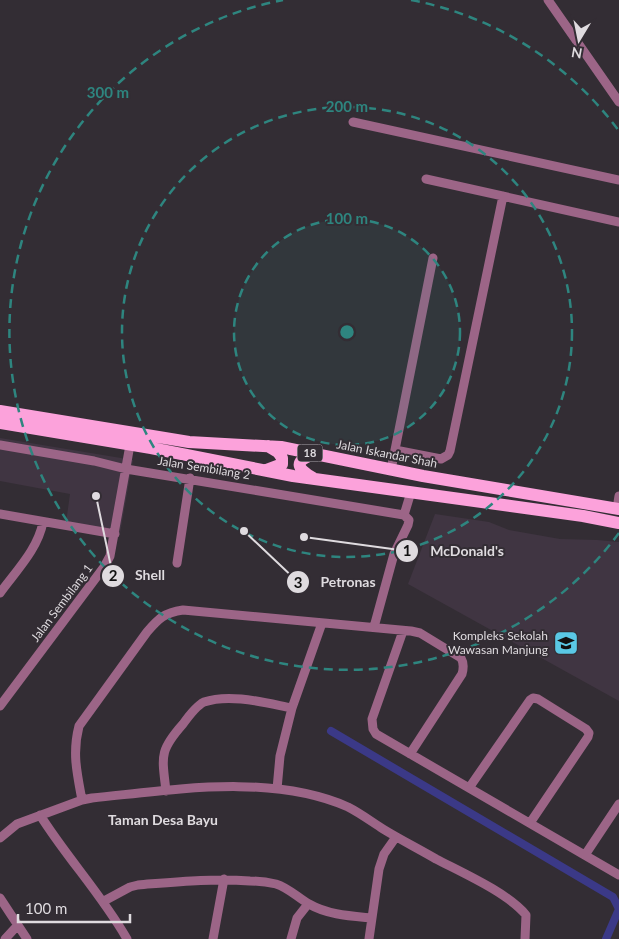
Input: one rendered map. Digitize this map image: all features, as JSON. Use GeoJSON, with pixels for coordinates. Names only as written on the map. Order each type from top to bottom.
{"type":"FeatureCollection","features":[{"type":"Feature","properties":{"kind":"main road","name":"Jalan Iskandar Shah"},"geometry":{"type":"LineString","coordinates":[[0,411],[189,442],[268,446],[391,470],[618,509]]}},
{"type":"Feature","properties":{"kind":"main road","name":"18"},"geometry":{"type":"LineString","coordinates":[[0,423],[130,445],[264,471],[583,516],[619,523]]}},
{"type":"Feature","properties":{"kind":"main road"},"geometry":{"type":"LineString","coordinates":[[264,471],[282,464],[282,458],[278,452],[268,446]]}},
{"type":"Feature","properties":{"kind":"main road"},"geometry":{"type":"LineString","coordinates":[[314,454],[302,458],[299,462],[299,467],[302,472],[315,479]]}},
{"type":"Feature","properties":{"kind":"street"},"geometry":{"type":"LineString","coordinates":[[548,0],[619,102]]}},
{"type":"Feature","properties":{"kind":"street"},"geometry":{"type":"LineString","coordinates":[[354,122],[619,180]]}},
{"type":"Feature","properties":{"kind":"street"},"geometry":{"type":"LineString","coordinates":[[426,179],[619,222]]}},
{"type":"Feature","properties":{"kind":"street"},"geometry":{"type":"LineString","coordinates":[[395,450],[441,459],[448,455],[450,451],[503,196]]}},
{"type":"Feature","properties":{"kind":"street"},"geometry":{"type":"LineString","coordinates":[[391,470],[433,258]]}},
{"type":"Feature","properties":{"kind":"street","name":"Jalan Sembilang 2"},"geometry":{"type":"LineString","coordinates":[[0,445],[126,469],[190,478],[404,515]]}},
{"type":"Feature","properties":{"kind":"street","name":"Jalan Sembilang 1"},"geometry":{"type":"LineString","coordinates":[[0,706],[104,567],[110,556],[130,445]]}},
{"type":"Feature","properties":{"kind":"street"},"geometry":{"type":"LineString","coordinates":[[176,563],[190,478]]}},
{"type":"Feature","properties":{"kind":"street"},"geometry":{"type":"LineString","coordinates":[[374,628],[394,554],[408,525],[409,520],[404,515],[410,492]]}},
{"type":"Feature","properties":{"kind":"street"},"geometry":{"type":"LineString","coordinates":[[618,509],[619,496]]}},
{"type":"Feature","properties":{"kind":"street"},"geometry":{"type":"LineString","coordinates":[[0,514],[115,534]]}},
{"type":"Feature","properties":{"kind":"street"},"geometry":{"type":"LineString","coordinates":[[0,593],[34,546],[41,532],[43,522]]}},
{"type":"Feature","properties":{"kind":"street"},"geometry":{"type":"LineString","coordinates":[[82,800],[75,762],[75,741],[79,726],[157,621],[169,612],[183,610],[420,633],[460,658],[463,662],[462,674],[410,754]]}},
{"type":"Feature","properties":{"kind":"street"},"geometry":{"type":"LineString","coordinates":[[277,789],[280,756],[292,708],[322,624]]}},
{"type":"Feature","properties":{"kind":"street"},"geometry":{"type":"LineString","coordinates":[[404,631],[372,719],[376,734],[619,875]]}},
{"type":"Feature","properties":{"kind":"street"},"geometry":{"type":"LineString","coordinates":[[469,788],[530,700],[533,698],[538,699],[589,733],[530,823]]}},
{"type":"Feature","properties":{"kind":"street"},"geometry":{"type":"LineString","coordinates":[[166,791],[163,766],[164,750],[169,740],[203,703],[243,699],[292,708]]}},
{"type":"Feature","properties":{"kind":"street"},"geometry":{"type":"LineString","coordinates":[[0,838],[17,824],[82,800],[166,791],[228,787],[277,789],[315,795],[349,808],[396,837],[499,894],[521,909],[526,915],[525,939]]}},
{"type":"Feature","properties":{"kind":"street"},"geometry":{"type":"LineString","coordinates":[[585,855],[619,804]]}},
{"type":"Feature","properties":{"kind":"street"},"geometry":{"type":"LineString","coordinates":[[40,815],[104,901],[127,939]]}},
{"type":"Feature","properties":{"kind":"street"},"geometry":{"type":"LineString","coordinates":[[369,939],[379,869],[384,854],[396,837]]}},
{"type":"Feature","properties":{"kind":"street"},"geometry":{"type":"LineString","coordinates":[[104,901],[130,887],[138,885],[224,879],[275,884],[284,887],[308,904],[334,913],[372,918]]}},
{"type":"Feature","properties":{"kind":"street"},"geometry":{"type":"LineString","coordinates":[[213,939],[224,879]]}},
{"type":"Feature","properties":{"kind":"street"},"geometry":{"type":"LineString","coordinates":[[0,898],[27,939]]}},
{"type":"Feature","properties":{"kind":"street"},"geometry":{"type":"LineString","coordinates":[[291,939],[296,918],[308,904]]}},
{"type":"Feature","properties":{"kind":"street"},"geometry":{"type":"LineString","coordinates":[[5,939],[17,926]]}},
{"type":"Feature","properties":{"kind":"shaded area"},"geometry":{"type":"Polygon","coordinates":[[[0,438],[133,460],[120,533],[66,523],[70,494],[0,481],[0,438]]]}},
{"type":"Feature","properties":{"kind":"shaded area","name":"Kompleks Sekolah Wawasan Manjung"},"geometry":{"type":"Polygon","coordinates":[[[435,514],[489,522],[509,530],[560,539],[619,542],[619,701],[408,584],[435,514]]]}},
{"type":"Feature","properties":{"kind":"waterway"},"geometry":{"type":"LineString","coordinates":[[331,731],[613,897],[619,909],[606,939]]}},
{"type":"Feature","properties":{"kind":"place","name":"Shell"},"geometry":{"type":"Point","coordinates":[96,496]}},
{"type":"Feature","properties":{"kind":"place","name":"Petronas"},"geometry":{"type":"Point","coordinates":[244,531]}},
{"type":"Feature","properties":{"kind":"place","name":"McDonald's"},"geometry":{"type":"Point","coordinates":[304,537]}},
{"type":"Feature","properties":{"kind":"place","name":"Kompleks Sekolah Wawasan Manjung"},"geometry":{"type":"Point","coordinates":[566,643]}},
{"type":"Feature","properties":{"kind":"district","name":"Taman Desa Bayu"},"geometry":{"type":"Point","coordinates":[163,820]}}]}
